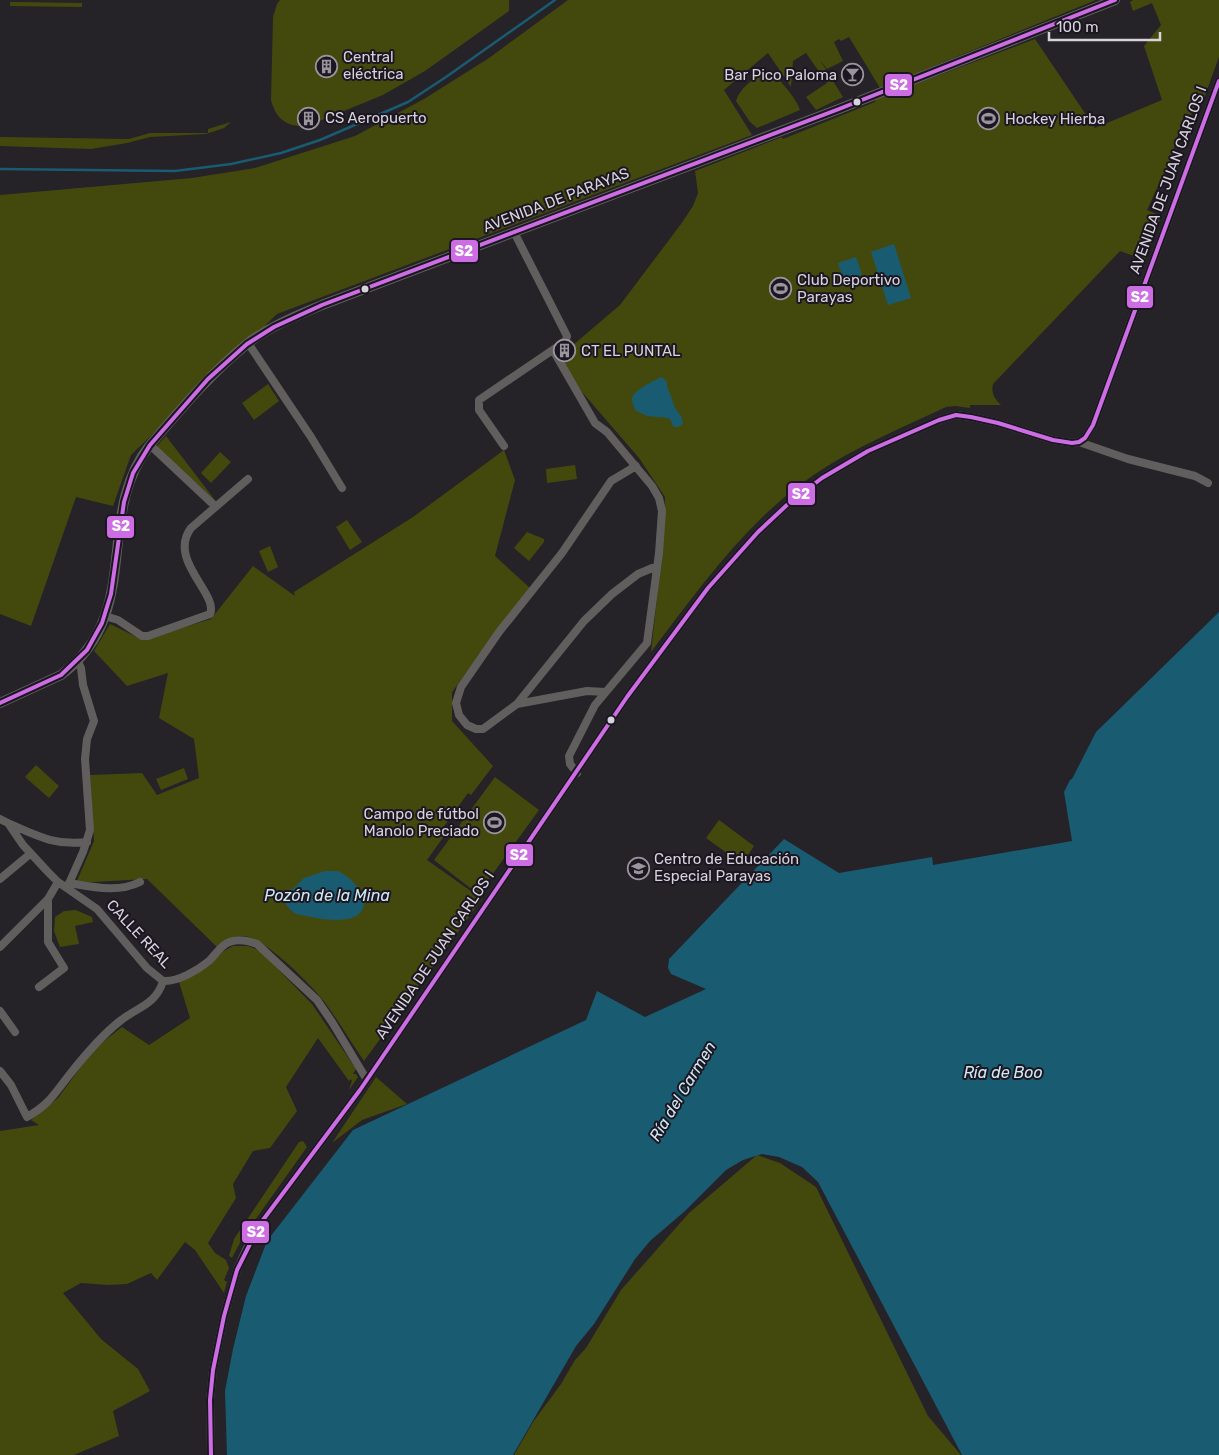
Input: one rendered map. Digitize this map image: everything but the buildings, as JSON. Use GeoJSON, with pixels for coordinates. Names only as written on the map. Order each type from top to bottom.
{"type":"FeatureCollection","features":[{"type":"Feature","properties":{"kind":"street","name":"AVENIDA DE PARAYAS"},"geometry":{"type":"LineString","coordinates":[[0,703],[61,674],[90,646],[105,616],[113,588],[124,498],[140,457],[218,370],[248,343],[298,315],[322,305],[839,109],[1115,0]]}},
{"type":"Feature","properties":{"kind":"street","name":"AVENIDA DE JUAN CARLOS I"},"geometry":{"type":"LineString","coordinates":[[211,1455],[210,1400],[213,1370],[224,1316],[240,1264],[252,1238],[264,1218],[366,1080],[627,697],[708,588],[758,532],[788,504],[822,478],[868,451],[939,420],[956,415],[998,423],[1053,440],[1072,443],[1079,442],[1085,438],[1093,425],[1219,81]]}},
{"type":"Feature","properties":{"kind":"street"},"geometry":{"type":"LineString","coordinates":[[504,446],[479,410],[479,400],[553,350],[566,340],[568,336],[514,232]]}},
{"type":"Feature","properties":{"kind":"street"},"geometry":{"type":"LineString","coordinates":[[248,343],[342,488]]}},
{"type":"Feature","properties":{"kind":"street"},"geometry":{"type":"LineString","coordinates":[[553,350],[594,423],[607,432],[636,466],[652,486],[660,504],[661,526],[647,644],[595,705],[569,756],[570,764],[577,773]]}},
{"type":"Feature","properties":{"kind":"street"},"geometry":{"type":"LineString","coordinates":[[1079,442],[1128,460],[1195,476],[1208,483]]}},
{"type":"Feature","properties":{"kind":"street"},"geometry":{"type":"LineString","coordinates":[[150,446],[215,506]]}},
{"type":"Feature","properties":{"kind":"street"},"geometry":{"type":"LineString","coordinates":[[636,466],[611,481],[562,553],[499,632],[461,686],[457,695],[456,707],[464,722],[472,728],[480,730],[517,704],[584,621],[628,582],[649,568],[657,566]]}},
{"type":"Feature","properties":{"kind":"street"},"geometry":{"type":"LineString","coordinates":[[105,616],[118,620],[142,636],[148,636],[210,614],[211,606],[191,569],[184,546],[186,536],[191,528],[248,479]]}},
{"type":"Feature","properties":{"kind":"street"},"geometry":{"type":"LineString","coordinates":[[77,660],[81,668],[83,685],[94,721],[87,739],[84,759],[90,830],[87,842],[68,886],[117,888],[140,882]]}},
{"type":"Feature","properties":{"kind":"street"},"geometry":{"type":"LineString","coordinates":[[517,704],[587,691],[605,692]]}},
{"type":"Feature","properties":{"kind":"street"},"geometry":{"type":"LineString","coordinates":[[4,821],[28,832],[63,844],[87,842]]}},
{"type":"Feature","properties":{"kind":"street","name":"CALLE REAL"},"geometry":{"type":"LineString","coordinates":[[0,1071],[10,1085],[27,1117],[40,1110],[52,1099],[96,1043],[120,1021],[155,998],[163,981],[147,968],[97,909],[68,886],[58,882],[30,854],[4,821]]}},
{"type":"Feature","properties":{"kind":"street"},"geometry":{"type":"LineString","coordinates":[[0,879],[30,854]]}},
{"type":"Feature","properties":{"kind":"street"},"geometry":{"type":"LineString","coordinates":[[0,947],[48,898],[58,882]]}},
{"type":"Feature","properties":{"kind":"street"},"geometry":{"type":"LineString","coordinates":[[39,987],[64,968],[48,942],[48,898]]}},
{"type":"Feature","properties":{"kind":"street"},"geometry":{"type":"LineString","coordinates":[[163,981],[177,979],[202,965],[213,957],[221,946],[228,943],[248,941],[257,944],[317,1000],[366,1080]]}},
{"type":"Feature","properties":{"kind":"street"},"geometry":{"type":"LineString","coordinates":[[0,1011],[15,1032]]}},
{"type":"Feature","properties":{"kind":"green space"},"geometry":{"type":"Polygon","coordinates":[[[280,0],[509,0],[509,11],[425,71],[383,95],[311,125],[296,126],[281,119],[275,111],[271,100],[273,17],[280,0]]]}},
{"type":"Feature","properties":{"kind":"green space"},"geometry":{"type":"Polygon","coordinates":[[[568,0],[1096,0],[880,88],[849,37],[841,41],[839,39],[834,42],[843,61],[827,69],[820,60],[843,97],[816,110],[806,97],[827,83],[806,53],[793,61],[791,87],[768,53],[724,90],[752,135],[277,314],[131,455],[113,506],[76,497],[31,626],[0,614],[0,195],[192,178],[255,168],[355,136],[424,99],[489,58],[568,0]]]}},
{"type":"Feature","properties":{"kind":"green space","name":"Club Deportivo Parayas"},"geometry":{"type":"Polygon","coordinates":[[[1133,0],[1219,0],[1219,57],[1203,101],[1197,101],[1191,115],[1184,116],[1170,160],[1147,210],[1161,216],[1145,260],[1120,251],[993,384],[992,390],[1001,405],[970,405],[970,408],[946,407],[846,455],[790,492],[726,556],[651,652],[663,543],[665,497],[639,458],[582,392],[559,357],[620,305],[681,224],[693,206],[698,193],[695,171],[782,137],[783,139],[875,102],[876,99],[1035,39],[1095,128],[1162,100],[1144,46],[1161,25],[1152,3],[1133,11],[1130,2],[1133,0]]]}},
{"type":"Feature","properties":{"kind":"green space"},"geometry":{"type":"Polygon","coordinates":[[[10,2],[82,3],[82,7],[10,6],[10,2]]]}},
{"type":"Feature","properties":{"kind":"green space"},"geometry":{"type":"Polygon","coordinates":[[[768,72],[787,88],[800,110],[757,128],[750,122],[736,101],[741,91],[749,83],[768,72]]]}},
{"type":"Feature","properties":{"kind":"green space"},"geometry":{"type":"Polygon","coordinates":[[[231,122],[224,128],[206,134],[150,137],[91,149],[0,146],[0,137],[129,139],[150,133],[208,133],[208,129],[231,122]]]}},
{"type":"Feature","properties":{"kind":"green space"},"geometry":{"type":"Polygon","coordinates":[[[268,384],[279,401],[254,420],[242,403],[268,384]]]}},
{"type":"Feature","properties":{"kind":"green space"},"geometry":{"type":"Polygon","coordinates":[[[166,436],[215,500],[156,447],[166,436]]]}},
{"type":"Feature","properties":{"kind":"green space"},"geometry":{"type":"Polygon","coordinates":[[[504,450],[515,480],[495,556],[530,588],[452,692],[452,721],[493,766],[471,795],[468,793],[442,829],[447,832],[427,860],[482,899],[364,1061],[320,996],[288,964],[264,945],[244,936],[236,936],[217,947],[147,879],[76,883],[94,841],[90,775],[142,773],[157,795],[199,778],[194,739],[159,718],[168,673],[127,686],[94,651],[110,624],[143,640],[211,619],[253,566],[295,596],[294,592],[413,517],[504,450]]]}},
{"type":"Feature","properties":{"kind":"green space"},"geometry":{"type":"Polygon","coordinates":[[[220,452],[231,462],[211,483],[201,473],[220,452]]]}},
{"type":"Feature","properties":{"kind":"green space"},"geometry":{"type":"Polygon","coordinates":[[[575,465],[577,479],[547,483],[546,469],[575,465]]]}},
{"type":"Feature","properties":{"kind":"green space"},"geometry":{"type":"Polygon","coordinates":[[[347,520],[362,542],[350,550],[336,527],[347,520]]]}},
{"type":"Feature","properties":{"kind":"green space"},"geometry":{"type":"Polygon","coordinates":[[[527,532],[544,539],[544,542],[529,561],[514,548],[527,532]]]}},
{"type":"Feature","properties":{"kind":"green space"},"geometry":{"type":"Polygon","coordinates":[[[270,546],[278,567],[268,572],[259,551],[270,546]]]}},
{"type":"Feature","properties":{"kind":"green space"},"geometry":{"type":"Polygon","coordinates":[[[36,765],[59,786],[49,798],[25,777],[36,765]]]}},
{"type":"Feature","properties":{"kind":"green space"},"geometry":{"type":"Polygon","coordinates":[[[184,768],[188,779],[161,790],[156,779],[184,768]]]}},
{"type":"Feature","properties":{"kind":"green space","name":"Campo de fútbol Manolo Preciado"},"geometry":{"type":"Polygon","coordinates":[[[495,777],[539,810],[478,894],[434,860],[495,777]]]}},
{"type":"Feature","properties":{"kind":"green space"},"geometry":{"type":"Polygon","coordinates":[[[719,820],[754,846],[742,864],[706,838],[719,820]]]}},
{"type":"Feature","properties":{"kind":"green space"},"geometry":{"type":"Polygon","coordinates":[[[76,910],[92,917],[93,922],[75,926],[79,944],[60,947],[54,931],[55,917],[64,911],[76,910]]]}},
{"type":"Feature","properties":{"kind":"green space"},"geometry":{"type":"Polygon","coordinates":[[[233,946],[248,946],[259,950],[312,1004],[356,1069],[353,1074],[356,1074],[358,1077],[349,1090],[351,1079],[349,1081],[318,1038],[286,1087],[297,1111],[270,1148],[253,1151],[233,1184],[236,1198],[208,1243],[215,1253],[226,1260],[229,1268],[224,1280],[227,1282],[224,1293],[195,1250],[185,1242],[157,1280],[151,1273],[127,1284],[81,1283],[63,1293],[101,1339],[138,1369],[150,1391],[113,1411],[119,1436],[74,1455],[0,1455],[0,1131],[39,1125],[31,1120],[58,1098],[94,1049],[122,1027],[149,1045],[190,1018],[179,982],[210,965],[222,952],[233,946]]]}},
{"type":"Feature","properties":{"kind":"green space"},"geometry":{"type":"Polygon","coordinates":[[[376,1077],[407,1104],[362,1120],[332,1143],[376,1077]]]}},
{"type":"Feature","properties":{"kind":"green space"},"geometry":{"type":"Polygon","coordinates":[[[303,1141],[307,1147],[243,1237],[232,1258],[229,1256],[234,1239],[299,1142],[303,1141]]]}},
{"type":"Feature","properties":{"kind":"green space"},"geometry":{"type":"Polygon","coordinates":[[[757,1155],[780,1163],[816,1187],[928,1416],[961,1455],[514,1455],[533,1422],[561,1384],[575,1360],[586,1348],[621,1290],[689,1213],[757,1155]]]}},
{"type":"Feature","properties":{"kind":"water"},"geometry":{"type":"Polygon","coordinates":[[[894,244],[911,298],[888,305],[871,252],[894,244]]]}},
{"type":"Feature","properties":{"kind":"water"},"geometry":{"type":"Polygon","coordinates":[[[856,257],[862,275],[844,281],[838,263],[856,257]]]}},
{"type":"Feature","properties":{"kind":"water"},"geometry":{"type":"Polygon","coordinates":[[[662,377],[667,382],[675,408],[681,416],[683,423],[678,427],[673,426],[670,419],[647,416],[636,411],[633,404],[632,399],[636,392],[662,377]]]}},
{"type":"Feature","properties":{"kind":"water","name":"Ría de Boo"},"geometry":{"type":"Polygon","coordinates":[[[1219,612],[1219,1455],[962,1455],[818,1182],[802,1167],[779,1157],[762,1154],[743,1160],[726,1170],[685,1211],[650,1241],[635,1259],[594,1324],[576,1346],[513,1455],[227,1455],[225,1391],[246,1296],[267,1241],[353,1130],[586,1020],[597,991],[645,1017],[706,989],[671,974],[668,968],[669,959],[784,839],[839,873],[932,857],[933,865],[1072,841],[1064,792],[1096,732],[1219,612]]]}},
{"type":"Feature","properties":{"kind":"water","name":"Pozón de la Mina"},"geometry":{"type":"Polygon","coordinates":[[[325,871],[337,871],[356,885],[363,899],[364,906],[361,912],[347,919],[333,920],[296,914],[289,908],[284,901],[283,895],[286,890],[293,889],[304,878],[325,871]]]}},
{"type":"Feature","properties":{"kind":"waterway"},"geometry":{"type":"LineString","coordinates":[[0,169],[175,171],[231,164],[281,153],[320,140],[408,102],[555,0]]}},
{"type":"Feature","properties":{"kind":"transit line","name":"S2"},"geometry":{"type":"LineString","coordinates":[[0,703],[61,675],[87,650],[102,623],[111,594],[124,502],[133,473],[150,445],[208,379],[247,344],[274,327],[322,305],[839,109],[1115,0]]}},
{"type":"Feature","properties":{"kind":"transit line","name":"S2"},"geometry":{"type":"LineString","coordinates":[[211,1455],[210,1400],[213,1370],[224,1316],[237,1270],[260,1224],[360,1090],[627,697],[708,588],[758,532],[788,504],[822,478],[868,451],[939,420],[956,415],[998,423],[1053,440],[1072,443],[1079,442],[1085,438],[1093,425],[1219,81]]}},
{"type":"Feature","properties":{"kind":"place","name":"Central eléctrica"},"geometry":{"type":"Point","coordinates":[327,66]}},
{"type":"Feature","properties":{"kind":"place","name":"Bar Pico Paloma"},"geometry":{"type":"Point","coordinates":[853,75]}},
{"type":"Feature","properties":{"kind":"place","name":"CS Aeropuerto"},"geometry":{"type":"Point","coordinates":[309,118]}},
{"type":"Feature","properties":{"kind":"place","name":"Hockey Hierba"},"geometry":{"type":"Point","coordinates":[989,119]}},
{"type":"Feature","properties":{"kind":"place","name":"Club Deportivo Parayas"},"geometry":{"type":"Point","coordinates":[781,289]}},
{"type":"Feature","properties":{"kind":"place","name":"CT EL PUNTAL"},"geometry":{"type":"Point","coordinates":[565,351]}},
{"type":"Feature","properties":{"kind":"place","name":"Campo de fútbol Manolo Preciado"},"geometry":{"type":"Point","coordinates":[495,823]}},
{"type":"Feature","properties":{"kind":"place","name":"Centro de Educación Especial Parayas"},"geometry":{"type":"Point","coordinates":[638,868]}},
{"type":"Feature","properties":{"kind":"water label","name":"Ría del Carmen"},"geometry":{"type":"Point","coordinates":[682,1091]}}]}
